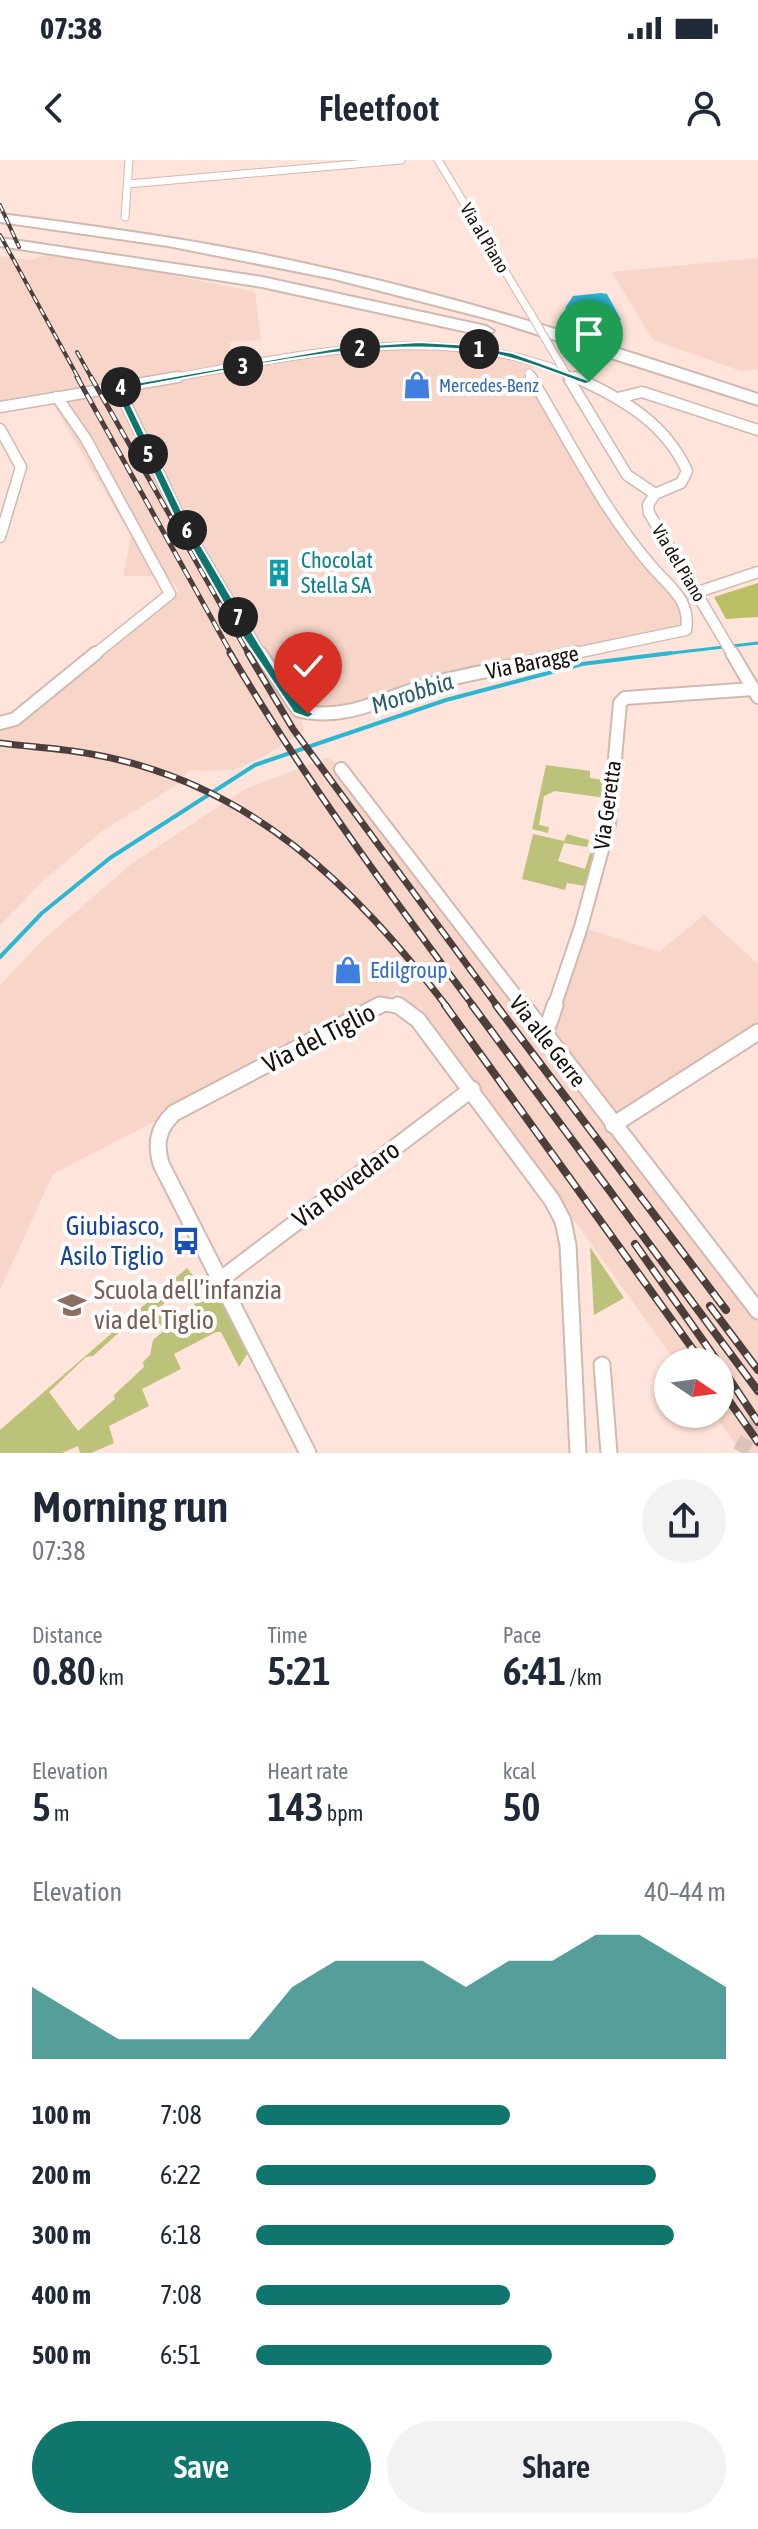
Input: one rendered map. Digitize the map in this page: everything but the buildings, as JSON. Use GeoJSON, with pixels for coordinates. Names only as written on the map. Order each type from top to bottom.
{"type":"FeatureCollection","features":[{"type":"Feature","properties":{"kind":"highway"},"geometry":{"type":"LineString","coordinates":[[0,218],[151,239],[291,265],[454,305],[758,400]]}},
{"type":"Feature","properties":{"kind":"highway"},"geometry":{"type":"LineString","coordinates":[[0,227],[134,245],[265,268],[395,296],[589,346]]}},
{"type":"Feature","properties":{"kind":"highway"},"geometry":{"type":"LineString","coordinates":[[0,233],[183,260],[462,320],[631,370],[758,412]]}},
{"type":"Feature","properties":{"kind":"highway"},"geometry":{"type":"LineString","coordinates":[[0,242],[154,264],[349,299],[453,322],[631,370]]}},
{"type":"Feature","properties":{"kind":"street"},"geometry":{"type":"LineString","coordinates":[[125,217],[129,160]]}},
{"type":"Feature","properties":{"kind":"street"},"geometry":{"type":"LineString","coordinates":[[128,184],[401,160]]}},
{"type":"Feature","properties":{"kind":"street","name":"Via al Piano"},"geometry":{"type":"LineString","coordinates":[[438,160],[532,316]]}},
{"type":"Feature","properties":{"kind":"street","name":"Via del Piano"},"geometry":{"type":"LineString","coordinates":[[532,316],[627,475],[655,494],[648,505],[649,513],[756,693]]}},
{"type":"Feature","properties":{"kind":"street"},"geometry":{"type":"LineString","coordinates":[[0,407],[342,350],[419,344],[470,348],[524,358],[577,376],[618,398],[662,433],[687,469],[687,476],[681,483],[655,494]]}},
{"type":"Feature","properties":{"kind":"street"},"geometry":{"type":"LineString","coordinates":[[529,373],[625,536],[669,586],[681,595],[698,594],[758,572]]}},
{"type":"Feature","properties":{"kind":"street","name":"Via Baragge"},"geometry":{"type":"LineString","coordinates":[[118,387],[181,520],[250,639],[298,710],[316,715],[336,715],[431,684],[680,633],[688,624],[681,595]]}},
{"type":"Feature","properties":{"kind":"street"},"geometry":{"type":"LineString","coordinates":[[618,398],[642,392],[758,430]]}},
{"type":"Feature","properties":{"kind":"street"},"geometry":{"type":"LineString","coordinates":[[0,723],[15,719],[170,594],[86,439],[57,397]]}},
{"type":"Feature","properties":{"kind":"street"},"geometry":{"type":"LineString","coordinates":[[0,429],[21,470],[0,537]]}},
{"type":"Feature","properties":{"kind":"street","name":"Via Geretta"},"geometry":{"type":"LineString","coordinates":[[540,1032],[549,1023],[581,927],[609,824],[620,703],[625,698],[756,693]]}},
{"type":"Feature","properties":{"kind":"street","name":"Via alle Gerre"},"geometry":{"type":"LineString","coordinates":[[341,769],[540,1032],[758,1311]]}},
{"type":"Feature","properties":{"kind":"street","name":"Via del Tiglio"},"geometry":{"type":"LineString","coordinates":[[308,1453],[155,1148],[164,1121],[370,1009],[390,1003],[411,1012],[472,1089],[552,1200],[566,1231],[578,1453]]}},
{"type":"Feature","properties":{"kind":"street"},"geometry":{"type":"LineString","coordinates":[[613,1125],[758,1032]]}},
{"type":"Feature","properties":{"kind":"street","name":"Via Rovedaro"},"geometry":{"type":"LineString","coordinates":[[220,1280],[472,1089]]}},
{"type":"Feature","properties":{"kind":"street"},"geometry":{"type":"LineString","coordinates":[[602,1365],[609,1453]]}},
{"type":"Feature","properties":{"kind":"shaded area"},"geometry":{"type":"Polygon","coordinates":[[[46,255],[255,292],[261,340],[230,342],[232,367],[352,349],[432,345],[534,361],[529,373],[625,536],[677,593],[686,630],[431,684],[336,715],[298,711],[305,731],[234,770],[188,771],[178,784],[102,831],[45,879],[0,925],[0,723],[170,594],[180,592],[167,576],[123,576],[131,536],[53,404],[56,398],[0,407],[0,256],[31,260],[46,255]]]}},
{"type":"Feature","properties":{"kind":"shaded area"},"geometry":{"type":"Polygon","coordinates":[[[758,258],[758,369],[741,371],[653,340],[612,272],[758,258]]]}},
{"type":"Feature","properties":{"kind":"shaded area"},"geometry":{"type":"Polygon","coordinates":[[[329,757],[540,1032],[581,927],[659,952],[704,915],[758,964],[758,1032],[613,1125],[758,1311],[758,1453],[742,1453],[724,1428],[734,1428],[734,1348],[666,1348],[467,1071],[397,990],[382,1004],[53,1174],[0,1290],[0,985],[43,940],[133,863],[245,789],[329,757]]]}},
{"type":"Feature","properties":{"kind":"green space"},"geometry":{"type":"Polygon","coordinates":[[[758,583],[758,617],[726,619],[714,597],[758,583]]]}},
{"type":"Feature","properties":{"kind":"green space"},"geometry":{"type":"Polygon","coordinates":[[[546,765],[590,771],[590,778],[608,781],[606,798],[555,791],[544,796],[539,825],[549,827],[548,833],[532,829],[546,765]]]}},
{"type":"Feature","properties":{"kind":"green space"},"geometry":{"type":"Polygon","coordinates":[[[533,834],[564,841],[567,834],[589,840],[587,847],[564,843],[558,861],[585,869],[590,853],[597,854],[586,886],[567,883],[565,890],[522,879],[533,834]]]}},
{"type":"Feature","properties":{"kind":"green space"},"geometry":{"type":"Polygon","coordinates":[[[590,1247],[624,1298],[594,1315],[590,1247]]]}},
{"type":"Feature","properties":{"kind":"green space"},"geometry":{"type":"Polygon","coordinates":[[[187,1268],[194,1277],[160,1307],[170,1318],[159,1327],[125,1327],[93,1356],[86,1357],[49,1392],[78,1431],[115,1399],[114,1395],[144,1367],[143,1362],[150,1355],[153,1340],[216,1286],[249,1351],[239,1367],[221,1332],[216,1332],[174,1354],[181,1369],[142,1389],[149,1406],[109,1426],[114,1443],[91,1453],[80,1453],[78,1446],[62,1453],[0,1453],[0,1430],[187,1268]]]}},
{"type":"Feature","properties":{"kind":"water"},"geometry":{"type":"Polygon","coordinates":[[[607,294],[621,320],[611,323],[565,308],[573,296],[607,294]]]}},
{"type":"Feature","properties":{"kind":"waterway","name":"Morobbia"},"geometry":{"type":"LineString","coordinates":[[655,655],[758,643]]}},
{"type":"Feature","properties":{"kind":"waterway","name":"Morobbia"},"geometry":{"type":"LineString","coordinates":[[0,957],[42,913],[110,858],[255,765],[446,700],[582,664],[671,653]]}},
{"type":"Feature","properties":{"kind":"tunnel"},"geometry":{"type":"LineString","coordinates":[[740,1452],[758,1419]]}},
{"type":"Feature","properties":{"kind":"railway"},"geometry":{"type":"LineString","coordinates":[[0,205],[19,247]]}},
{"type":"Feature","properties":{"kind":"railway"},"geometry":{"type":"LineString","coordinates":[[0,235],[79,379]]}},
{"type":"Feature","properties":{"kind":"railway"},"geometry":{"type":"LineString","coordinates":[[77,352],[92,379]]}},
{"type":"Feature","properties":{"kind":"railway"},"geometry":{"type":"LineString","coordinates":[[77,377],[232,655]]}},
{"type":"Feature","properties":{"kind":"railway"},"geometry":{"type":"LineString","coordinates":[[91,377],[249,655]]}},
{"type":"Feature","properties":{"kind":"railway"},"geometry":{"type":"LineString","coordinates":[[230,653],[317,789],[474,1007]]}},
{"type":"Feature","properties":{"kind":"railway"},"geometry":{"type":"LineString","coordinates":[[248,653],[293,729],[498,1007]]}},
{"type":"Feature","properties":{"kind":"railway"},"geometry":{"type":"LineString","coordinates":[[0,743],[80,752],[148,768],[200,788],[249,814],[293,845],[335,881],[374,920],[447,1007]]}},
{"type":"Feature","properties":{"kind":"railway"},"geometry":{"type":"LineString","coordinates":[[445,1005],[692,1348]]}},
{"type":"Feature","properties":{"kind":"railway"},"geometry":{"type":"LineString","coordinates":[[472,1005],[758,1391]]}},
{"type":"Feature","properties":{"kind":"railway"},"geometry":{"type":"LineString","coordinates":[[496,1005],[726,1310]]}},
{"type":"Feature","properties":{"kind":"railway"},"geometry":{"type":"LineString","coordinates":[[635,1244],[708,1348]]}},
{"type":"Feature","properties":{"kind":"railway"},"geometry":{"type":"LineString","coordinates":[[710,1306],[758,1370]]}},
{"type":"Feature","properties":{"kind":"railway"},"geometry":{"type":"LineString","coordinates":[[734,1386],[758,1422]]}},
{"type":"Feature","properties":{"kind":"railway"},"geometry":{"type":"LineString","coordinates":[[734,1408],[758,1442]]}},
{"type":"Feature","properties":{"kind":"place","name":"Mercedes-Benz"},"geometry":{"type":"Point","coordinates":[417,385]}},
{"type":"Feature","properties":{"kind":"place","name":"Chocolat Stella SA"},"geometry":{"type":"Point","coordinates":[279,573]}},
{"type":"Feature","properties":{"kind":"place","name":"Edilgroup"},"geometry":{"type":"Point","coordinates":[348,970]}},
{"type":"Feature","properties":{"kind":"place","name":"Giubiasco, Asilo Tiglio"},"geometry":{"type":"Point","coordinates":[186,1241]}},
{"type":"Feature","properties":{"kind":"place","name":"Scuola dell’infanzia via del Tiglio"},"geometry":{"type":"Point","coordinates":[72,1305]}},
{"type":"Feature","properties":{"kind":"route"},"geometry":{"type":"LineString","coordinates":[[308,714],[298,710],[250,639],[181,520],[139,437],[118,387],[342,350],[419,344],[513,355],[589,382]]}}]}
